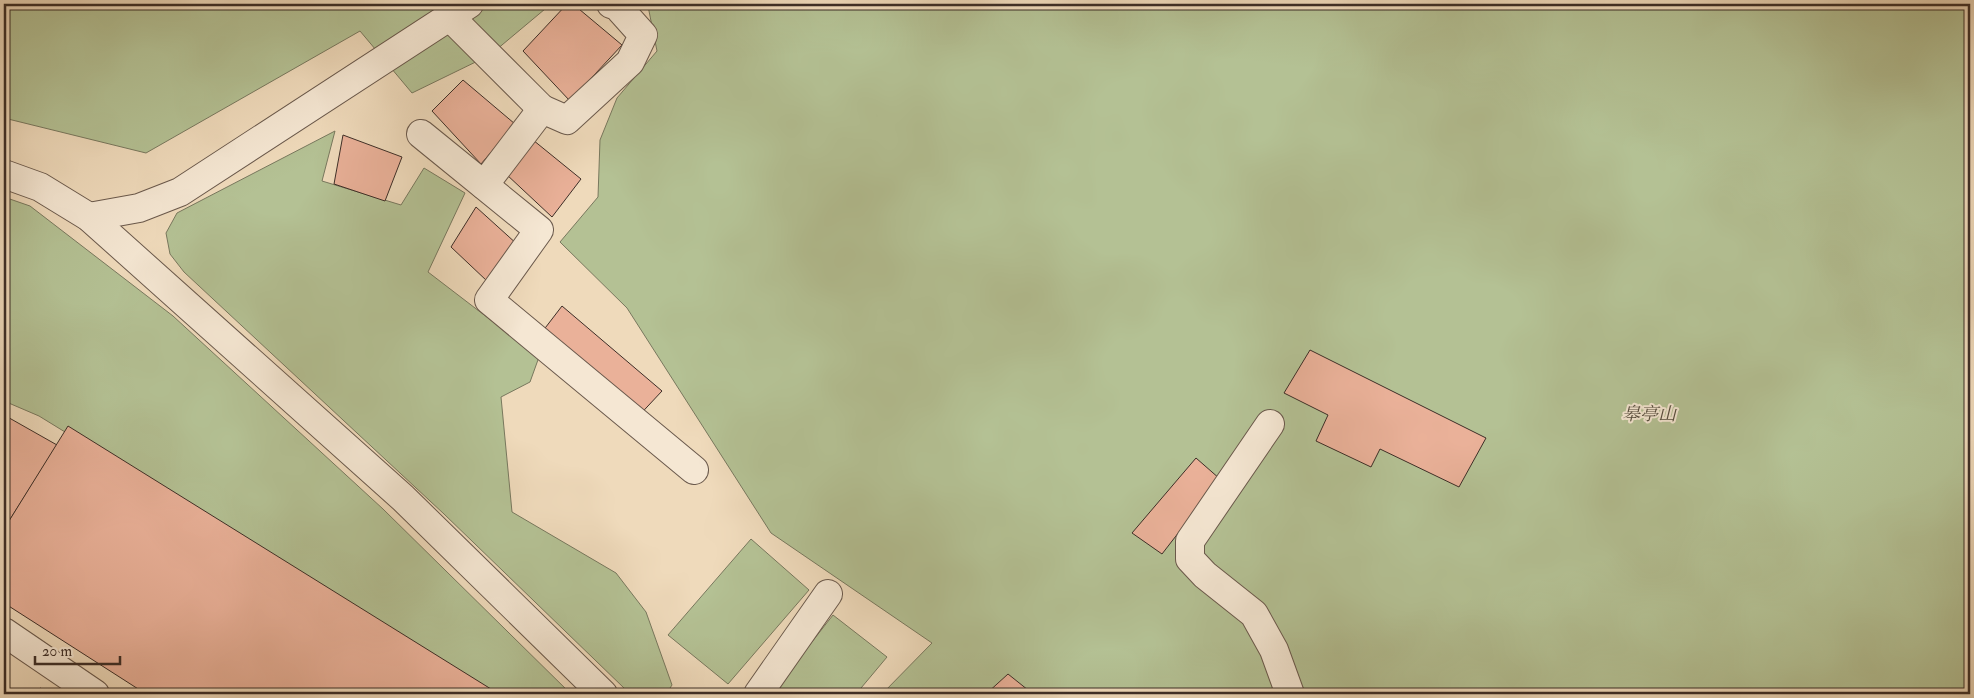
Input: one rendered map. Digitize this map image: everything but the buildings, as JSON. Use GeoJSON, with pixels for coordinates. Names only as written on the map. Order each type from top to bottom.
{"type":"FeatureCollection","features":[{"type":"Feature","properties":{"kind":"street"},"geometry":{"type":"LineString","coordinates":[[89,217],[139,208],[180,192],[460,10],[542,109],[567,120],[630,62],[643,36],[617,6],[611,4]]}},
{"type":"Feature","properties":{"kind":"street"},"geometry":{"type":"LineString","coordinates":[[484,185],[542,109]]}},
{"type":"Feature","properties":{"kind":"street"},"geometry":{"type":"LineString","coordinates":[[421,134],[539,230],[489,300],[694,470]]}},
{"type":"Feature","properties":{"kind":"street"},"geometry":{"type":"LineString","coordinates":[[4,174],[40,187],[89,217],[403,498],[602,694]]}},
{"type":"Feature","properties":{"kind":"street"},"geometry":{"type":"LineString","coordinates":[[1270,424],[1190,541],[1190,559],[1206,575],[1254,614],[1274,650],[1290,694]]}},
{"type":"Feature","properties":{"kind":"street"},"geometry":{"type":"LineString","coordinates":[[758,694],[828,594]]}},
{"type":"Feature","properties":{"kind":"street"},"geometry":{"type":"LineString","coordinates":[[4,632],[95,694]]}},
{"type":"Feature","properties":{"kind":"green space"},"geometry":{"type":"Polygon","coordinates":[[[4,4],[551,4],[490,55],[412,93],[360,31],[146,153],[4,118],[4,4]]]}},
{"type":"Feature","properties":{"kind":"green space","name":"皋亭山"},"geometry":{"type":"Polygon","coordinates":[[[644,4],[1970,4],[1970,694],[882,694],[932,643],[771,533],[627,308],[560,242],[598,197],[600,140],[617,98],[657,51],[648,6],[644,4]]]}},
{"type":"Feature","properties":{"kind":"green space"},"geometry":{"type":"Polygon","coordinates":[[[335,131],[322,181],[401,205],[424,168],[465,193],[428,272],[539,357],[530,382],[501,397],[512,512],[616,573],[646,612],[672,685],[666,694],[637,694],[625,689],[444,514],[184,272],[170,254],[166,233],[177,213],[335,131]]]}},
{"type":"Feature","properties":{"kind":"green space"},"geometry":{"type":"Polygon","coordinates":[[[4,197],[30,206],[173,316],[383,509],[571,694],[491,694],[39,416],[4,401],[4,197]]]}},
{"type":"Feature","properties":{"kind":"green space"},"geometry":{"type":"Polygon","coordinates":[[[751,539],[809,590],[728,684],[668,635],[751,539]]]}},
{"type":"Feature","properties":{"kind":"green space"},"geometry":{"type":"Polygon","coordinates":[[[833,615],[887,657],[856,694],[771,694],[833,615]]]}}]}
